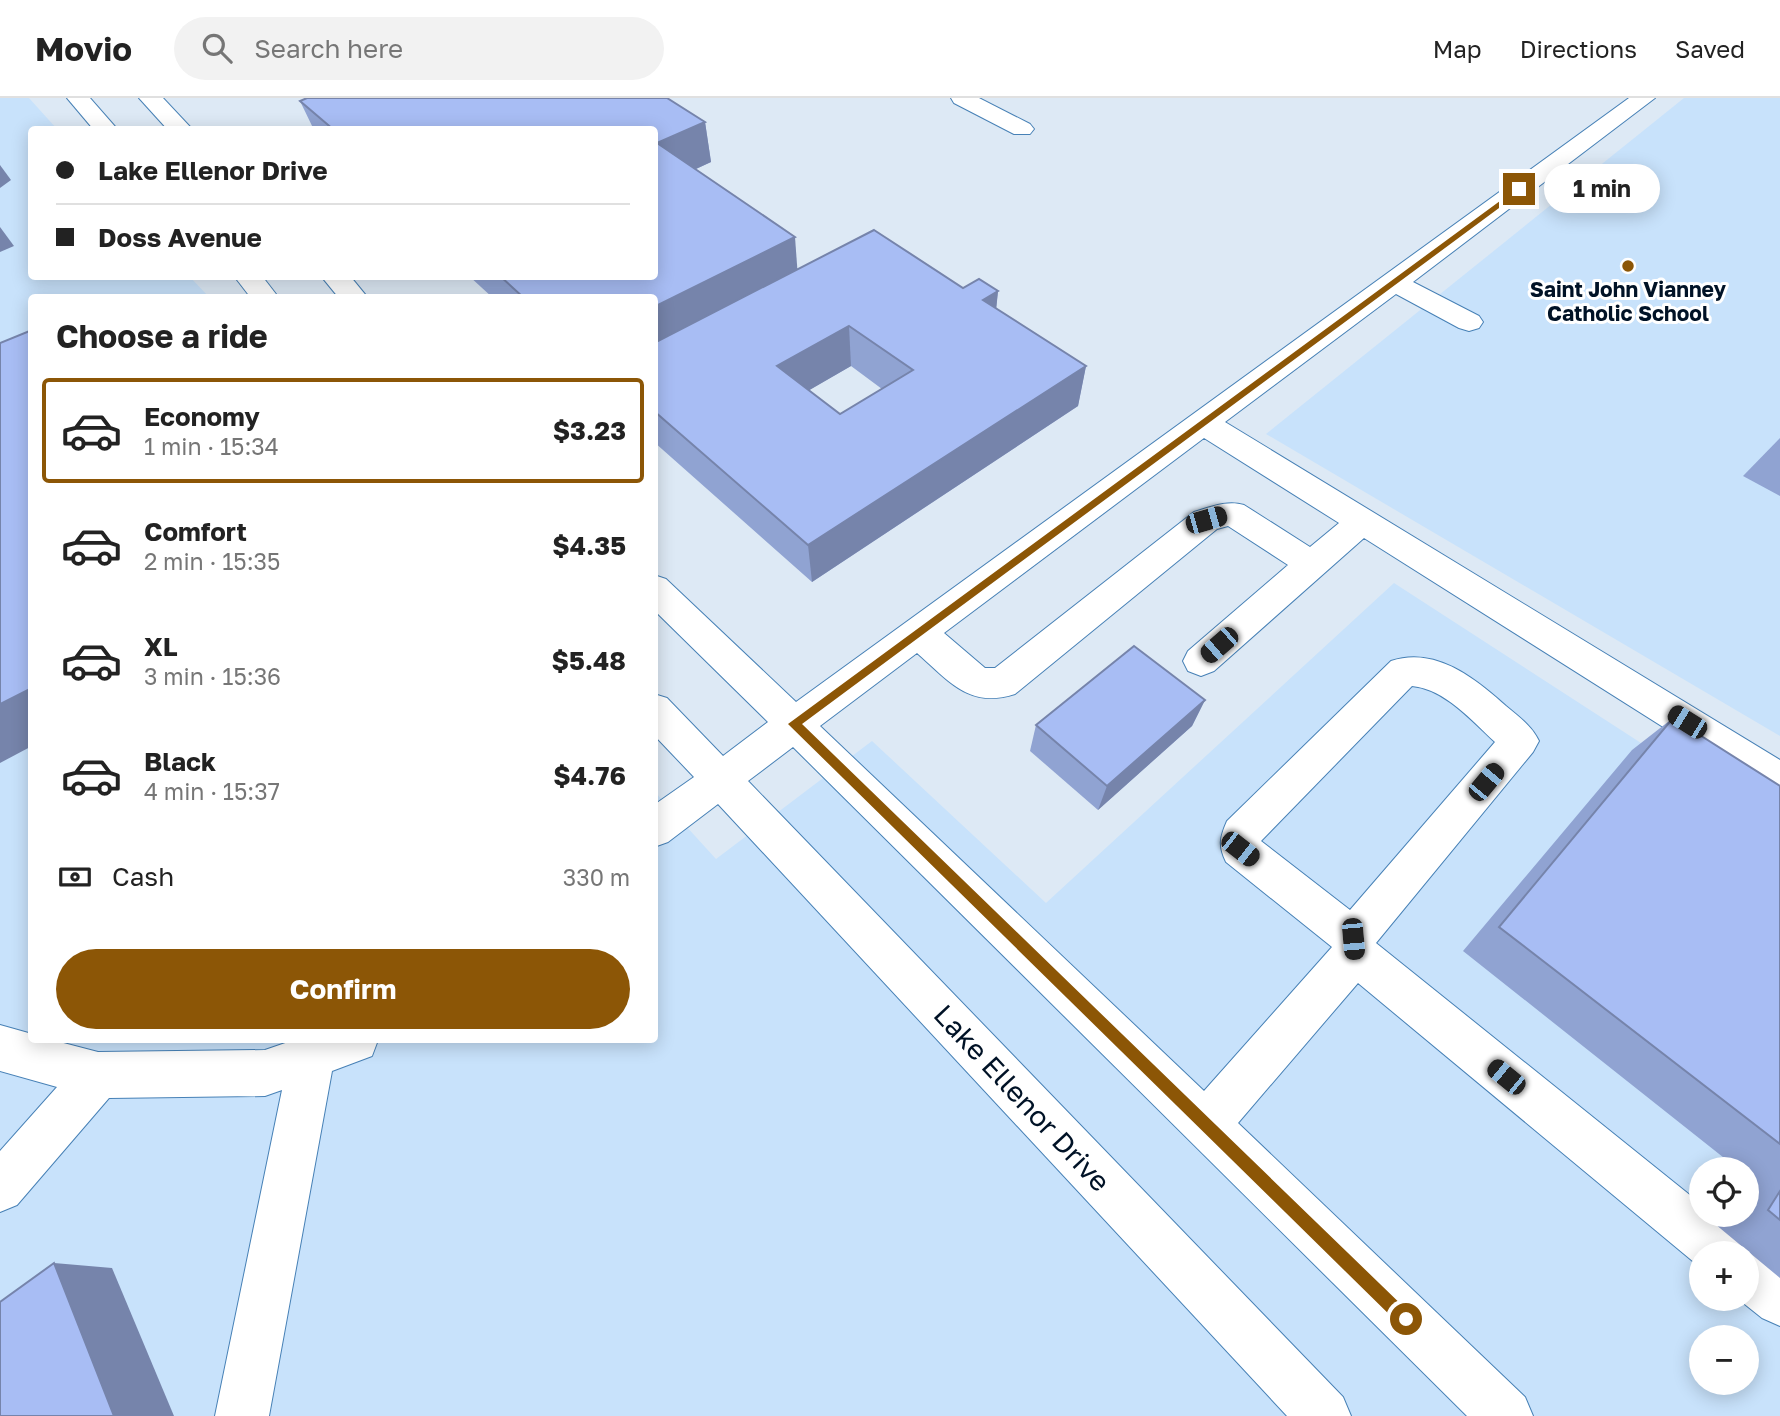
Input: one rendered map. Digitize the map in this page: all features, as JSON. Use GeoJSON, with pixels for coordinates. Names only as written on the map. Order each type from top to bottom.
{"type":"FeatureCollection","features":[{"type":"Feature","properties":{"kind":"street"},"geometry":{"type":"LineString","coordinates":[[78,98],[103,126]]}},
{"type":"Feature","properties":{"kind":"street"},"geometry":{"type":"LineString","coordinates":[[150,98],[175,126]]}},
{"type":"Feature","properties":{"kind":"street"},"geometry":{"type":"LineString","coordinates":[[962,98],[1022,129]]}},
{"type":"Feature","properties":{"kind":"street"},"geometry":{"type":"LineString","coordinates":[[1005,98],[1042,117]]}},
{"type":"Feature","properties":{"kind":"street"},"geometry":{"type":"LineString","coordinates":[[658,826],[1644,98]]}},
{"type":"Feature","properties":{"kind":"street"},"geometry":{"type":"LineString","coordinates":[[250,280],[263,294]]}},
{"type":"Feature","properties":{"kind":"street"},"geometry":{"type":"LineString","coordinates":[[338,280],[351,294]]}},
{"type":"Feature","properties":{"kind":"street"},"geometry":{"type":"LineString","coordinates":[[1393,282],[1469,322]]}},
{"type":"Feature","properties":{"kind":"street"},"geometry":{"type":"LineString","coordinates":[[1203,422],[1780,780]]}},
{"type":"Feature","properties":{"kind":"street"},"geometry":{"type":"LineString","coordinates":[[918,632],[977,683],[1002,683],[1206,520],[1232,513],[1312,564]]}},
{"type":"Feature","properties":{"kind":"street"},"geometry":{"type":"LineString","coordinates":[[1201,661],[1362,521]]}},
{"type":"Feature","properties":{"kind":"street"},"geometry":{"type":"LineString","coordinates":[[658,592],[1506,1416]]}},
{"type":"Feature","properties":{"kind":"street"},"geometry":{"type":"LineString","coordinates":[[1206,1125],[1354,946],[1520,741],[1469,695],[1431,673],[1404,671],[1241,834],[1240,849],[1354,946],[1708,1241]]}},
{"type":"Feature","properties":{"kind":"street","name":"Lake Ellenor Drive"},"geometry":{"type":"LineString","coordinates":[[658,713],[1324,1416]]}},
{"type":"Feature","properties":{"kind":"street"},"geometry":{"type":"LineString","coordinates":[[0,1048],[98,1075],[265,1073],[334,1048]]}},
{"type":"Feature","properties":{"kind":"street"},"geometry":{"type":"LineString","coordinates":[[242,1416],[334,1048]]}},
{"type":"Feature","properties":{"kind":"street"},"geometry":{"type":"LineString","coordinates":[[0,1188],[98,1075]]}},
{"type":"Feature","properties":{"kind":"street"},"geometry":{"type":"LineString","coordinates":[[1759,1283],[1780,1300]]}},
{"type":"Feature","properties":{"kind":"shaded area"},"geometry":{"type":"Polygon","coordinates":[[[0,98],[29,98],[54,126],[28,126],[28,280],[193,280],[206,294],[28,294],[28,1043],[658,1043],[658,795],[716,859],[872,741],[1046,903],[1394,583],[1780,833],[1780,1416],[0,1416],[0,98]]]}},
{"type":"Feature","properties":{"kind":"shaded area","name":"Saint John Vianney Catholic School"},"geometry":{"type":"Polygon","coordinates":[[[1684,98],[1780,98],[1780,736],[1266,434],[1684,98]]]}},
{"type":"Feature","properties":{"kind":"building"},"geometry":{"type":"Polygon","coordinates":[[[307,98],[667,98],[705,122],[658,143],[658,126],[329,126],[300,101],[307,98]]]}},
{"type":"Feature","properties":{"kind":"building"},"geometry":{"type":"Polygon","coordinates":[[[658,144],[795,237],[658,305],[658,294],[520,294],[504,280],[658,280],[658,144]]]}},
{"type":"Feature","properties":{"kind":"building"},"geometry":{"type":"Polygon","coordinates":[[[874,230],[963,288],[979,279],[998,291],[983,300],[1086,366],[808,545],[658,414],[658,341],[874,230]],[[849,326],[777,366],[840,414],[913,370],[849,326]]]}},
{"type":"Feature","properties":{"kind":"building"},"geometry":{"type":"Polygon","coordinates":[[[28,332],[28,690],[0,704],[0,343],[28,332]]]}},
{"type":"Feature","properties":{"kind":"building"},"geometry":{"type":"Polygon","coordinates":[[[1134,646],[1205,700],[1107,786],[1036,725],[1134,646]]]}},
{"type":"Feature","properties":{"kind":"building"},"geometry":{"type":"Polygon","coordinates":[[[1673,718],[1780,786],[1780,1144],[1499,927],[1673,718]]]}},
{"type":"Feature","properties":{"kind":"building"},"geometry":{"type":"Polygon","coordinates":[[[1780,1191],[1780,1220],[1768,1210],[1780,1191]]]}},
{"type":"Feature","properties":{"kind":"building"},"geometry":{"type":"Polygon","coordinates":[[[54,1263],[114,1416],[0,1416],[0,1302],[54,1263]]]}},
{"type":"Feature","properties":{"kind":"place","name":"Saint John Vianney Catholic School"},"geometry":{"type":"Point","coordinates":[1628,266]}},
{"type":"Feature","properties":{"kind":"route"},"geometry":{"type":"LineString","coordinates":[[1406,1319],[794,724],[1519,189]]}}]}
